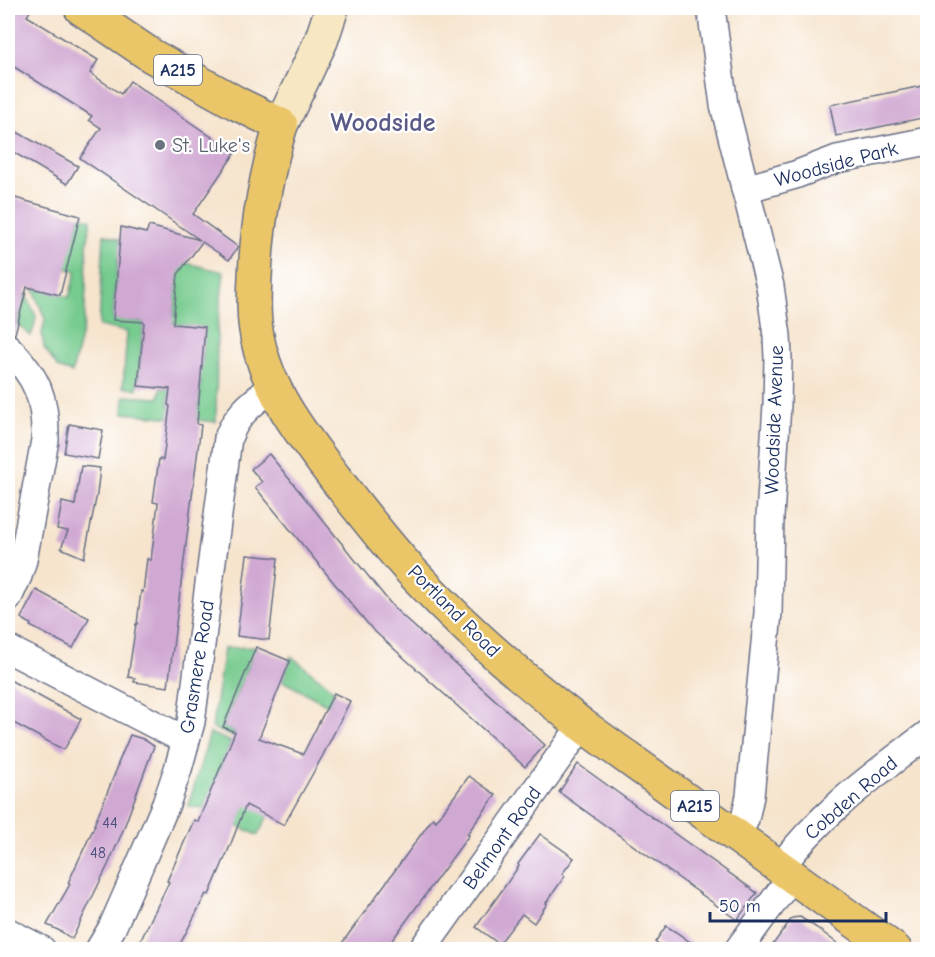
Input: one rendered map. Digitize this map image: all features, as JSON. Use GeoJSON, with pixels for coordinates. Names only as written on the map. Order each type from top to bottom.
{"type":"FeatureCollection","features":[{"type":"Feature","properties":{"kind":"main road","name":"A215"},"geometry":{"type":"LineString","coordinates":[[81,8],[152,56],[281,125]]}},
{"type":"Feature","properties":{"kind":"main road"},"geometry":{"type":"LineString","coordinates":[[281,125],[321,41],[332,8]]}},
{"type":"Feature","properties":{"kind":"main road","name":"Portland Road"},"geometry":{"type":"LineString","coordinates":[[281,125],[268,171],[256,255],[254,302],[257,337],[274,386],[291,418],[317,455],[412,571],[475,635],[541,694],[895,950]]}},
{"type":"Feature","properties":{"kind":"street","name":"Woodside Avenue"},"geometry":{"type":"LineString","coordinates":[[711,8],[724,105],[770,286],[775,314],[778,358],[768,613],[750,796],[745,819],[737,836]]}},
{"type":"Feature","properties":{"kind":"street","name":"Woodside Park"},"geometry":{"type":"LineString","coordinates":[[745,189],[795,175],[837,159],[927,141]]}},
{"type":"Feature","properties":{"kind":"street"},"geometry":{"type":"LineString","coordinates":[[8,348],[35,382],[46,425],[22,560],[8,598]]}},
{"type":"Feature","properties":{"kind":"street","name":"Grasmere Road"},"geometry":{"type":"LineString","coordinates":[[99,950],[112,928],[166,804],[191,722],[228,438],[239,416],[274,386]]}},
{"type":"Feature","properties":{"kind":"street"},"geometry":{"type":"LineString","coordinates":[[8,649],[175,735],[186,738]]}},
{"type":"Feature","properties":{"kind":"street","name":"Belmont Road"},"geometry":{"type":"LineString","coordinates":[[422,950],[582,725]]}},
{"type":"Feature","properties":{"kind":"street","name":"Cobden Road"},"geometry":{"type":"LineString","coordinates":[[738,950],[786,872],[792,852],[862,784],[927,734]]}},
{"type":"Feature","properties":{"kind":"street"},"geometry":{"type":"LineString","coordinates":[[8,932],[42,950]]}},
{"type":"Feature","properties":{"kind":"green space"},"geometry":{"type":"Polygon","coordinates":[[[80,216],[91,219],[87,247],[84,324],[72,373],[58,368],[44,348],[42,333],[45,319],[33,288],[69,297],[76,271],[50,265],[75,235],[80,216]]]}},
{"type":"Feature","properties":{"kind":"green space"},"geometry":{"type":"Polygon","coordinates":[[[104,234],[186,263],[224,272],[217,332],[216,422],[123,413],[124,396],[159,398],[161,388],[170,389],[168,405],[198,408],[201,381],[191,380],[202,366],[205,328],[167,324],[174,315],[177,274],[118,258],[113,319],[144,322],[137,389],[123,387],[127,332],[99,326],[104,234]]]}},
{"type":"Feature","properties":{"kind":"green space"},"geometry":{"type":"Polygon","coordinates":[[[25,292],[36,316],[31,336],[17,324],[25,292]]]}},
{"type":"Feature","properties":{"kind":"green space"},"geometry":{"type":"Polygon","coordinates":[[[256,647],[223,727],[235,732],[233,737],[212,728],[224,648],[256,647]]]}},
{"type":"Feature","properties":{"kind":"green space"},"geometry":{"type":"Polygon","coordinates":[[[291,656],[335,691],[328,705],[282,681],[291,656]]]}},
{"type":"Feature","properties":{"kind":"green space"},"geometry":{"type":"Polygon","coordinates":[[[210,733],[231,742],[204,809],[188,806],[210,733]]]}},
{"type":"Feature","properties":{"kind":"green space"},"geometry":{"type":"Polygon","coordinates":[[[266,757],[292,770],[258,835],[237,826],[266,757]]]}},
{"type":"Feature","properties":{"kind":"building"},"geometry":{"type":"Polygon","coordinates":[[[8,8],[32,8],[27,16],[98,60],[90,73],[121,94],[130,81],[235,153],[193,214],[238,247],[229,260],[202,242],[178,274],[173,324],[205,327],[197,424],[201,425],[168,687],[134,682],[135,678],[128,677],[147,559],[151,560],[158,503],[153,502],[159,459],[163,460],[170,389],[138,386],[144,322],[113,320],[121,227],[146,233],[149,226],[200,240],[80,158],[101,128],[89,120],[92,116],[8,63],[8,8]]]}},
{"type":"Feature","properties":{"kind":"building"},"geometry":{"type":"Polygon","coordinates":[[[927,85],[927,117],[836,136],[830,105],[927,85]]]}},
{"type":"Feature","properties":{"kind":"building"},"geometry":{"type":"Polygon","coordinates":[[[8,127],[78,166],[67,184],[8,149],[8,127]]]}},
{"type":"Feature","properties":{"kind":"building"},"geometry":{"type":"Polygon","coordinates":[[[8,196],[80,216],[60,295],[27,287],[15,334],[8,333],[8,196]]]}},
{"type":"Feature","properties":{"kind":"building"},"geometry":{"type":"Polygon","coordinates":[[[69,424],[103,430],[98,459],[64,453],[69,424]]]}},
{"type":"Feature","properties":{"kind":"building"},"geometry":{"type":"Polygon","coordinates":[[[269,454],[395,609],[545,745],[525,767],[372,629],[255,487],[262,482],[251,469],[269,454]]]}},
{"type":"Feature","properties":{"kind":"building"},"geometry":{"type":"Polygon","coordinates":[[[81,466],[100,468],[84,558],[61,548],[68,531],[57,529],[62,502],[75,505],[81,466]]]}},
{"type":"Feature","properties":{"kind":"building"},"geometry":{"type":"Polygon","coordinates":[[[247,555],[278,558],[269,640],[237,636],[247,555]]]}},
{"type":"Feature","properties":{"kind":"building"},"geometry":{"type":"Polygon","coordinates":[[[36,590],[89,618],[73,648],[30,626],[31,624],[21,618],[36,590]]]}},
{"type":"Feature","properties":{"kind":"building"},"geometry":{"type":"Polygon","coordinates":[[[256,647],[290,661],[259,738],[303,754],[334,693],[350,701],[284,825],[246,805],[209,895],[206,894],[177,950],[136,950],[169,882],[167,881],[194,820],[198,822],[235,732],[223,727],[256,647]]]}},
{"type":"Feature","properties":{"kind":"building"},"geometry":{"type":"Polygon","coordinates":[[[8,679],[81,719],[64,750],[8,720],[8,679]]]}},
{"type":"Feature","properties":{"kind":"building"},"geometry":{"type":"Polygon","coordinates":[[[130,735],[154,746],[122,833],[72,939],[47,925],[70,884],[68,883],[95,825],[130,735]]]}},
{"type":"Feature","properties":{"kind":"building"},"geometry":{"type":"Polygon","coordinates":[[[578,764],[757,893],[737,920],[559,792],[578,764]]]}},
{"type":"Feature","properties":{"kind":"building"},"geometry":{"type":"Polygon","coordinates":[[[469,776],[496,795],[385,950],[337,950],[433,818],[436,821],[469,776]]]}},
{"type":"Feature","properties":{"kind":"building"},"geometry":{"type":"Polygon","coordinates":[[[540,834],[574,858],[562,874],[565,876],[534,923],[522,914],[499,944],[476,927],[540,834]]]}},
{"type":"Feature","properties":{"kind":"building"},"geometry":{"type":"Polygon","coordinates":[[[800,917],[846,950],[769,950],[792,918],[800,917]]]}},
{"type":"Feature","properties":{"kind":"building"},"geometry":{"type":"Polygon","coordinates":[[[666,926],[701,950],[667,950],[655,942],[666,926]]]}},
{"type":"Feature","properties":{"kind":"place","name":"St. Luke's"},"geometry":{"type":"Point","coordinates":[160,145]}},
{"type":"Feature","properties":{"kind":"district","name":"Woodside"},"geometry":{"type":"Point","coordinates":[383,123]}}]}
